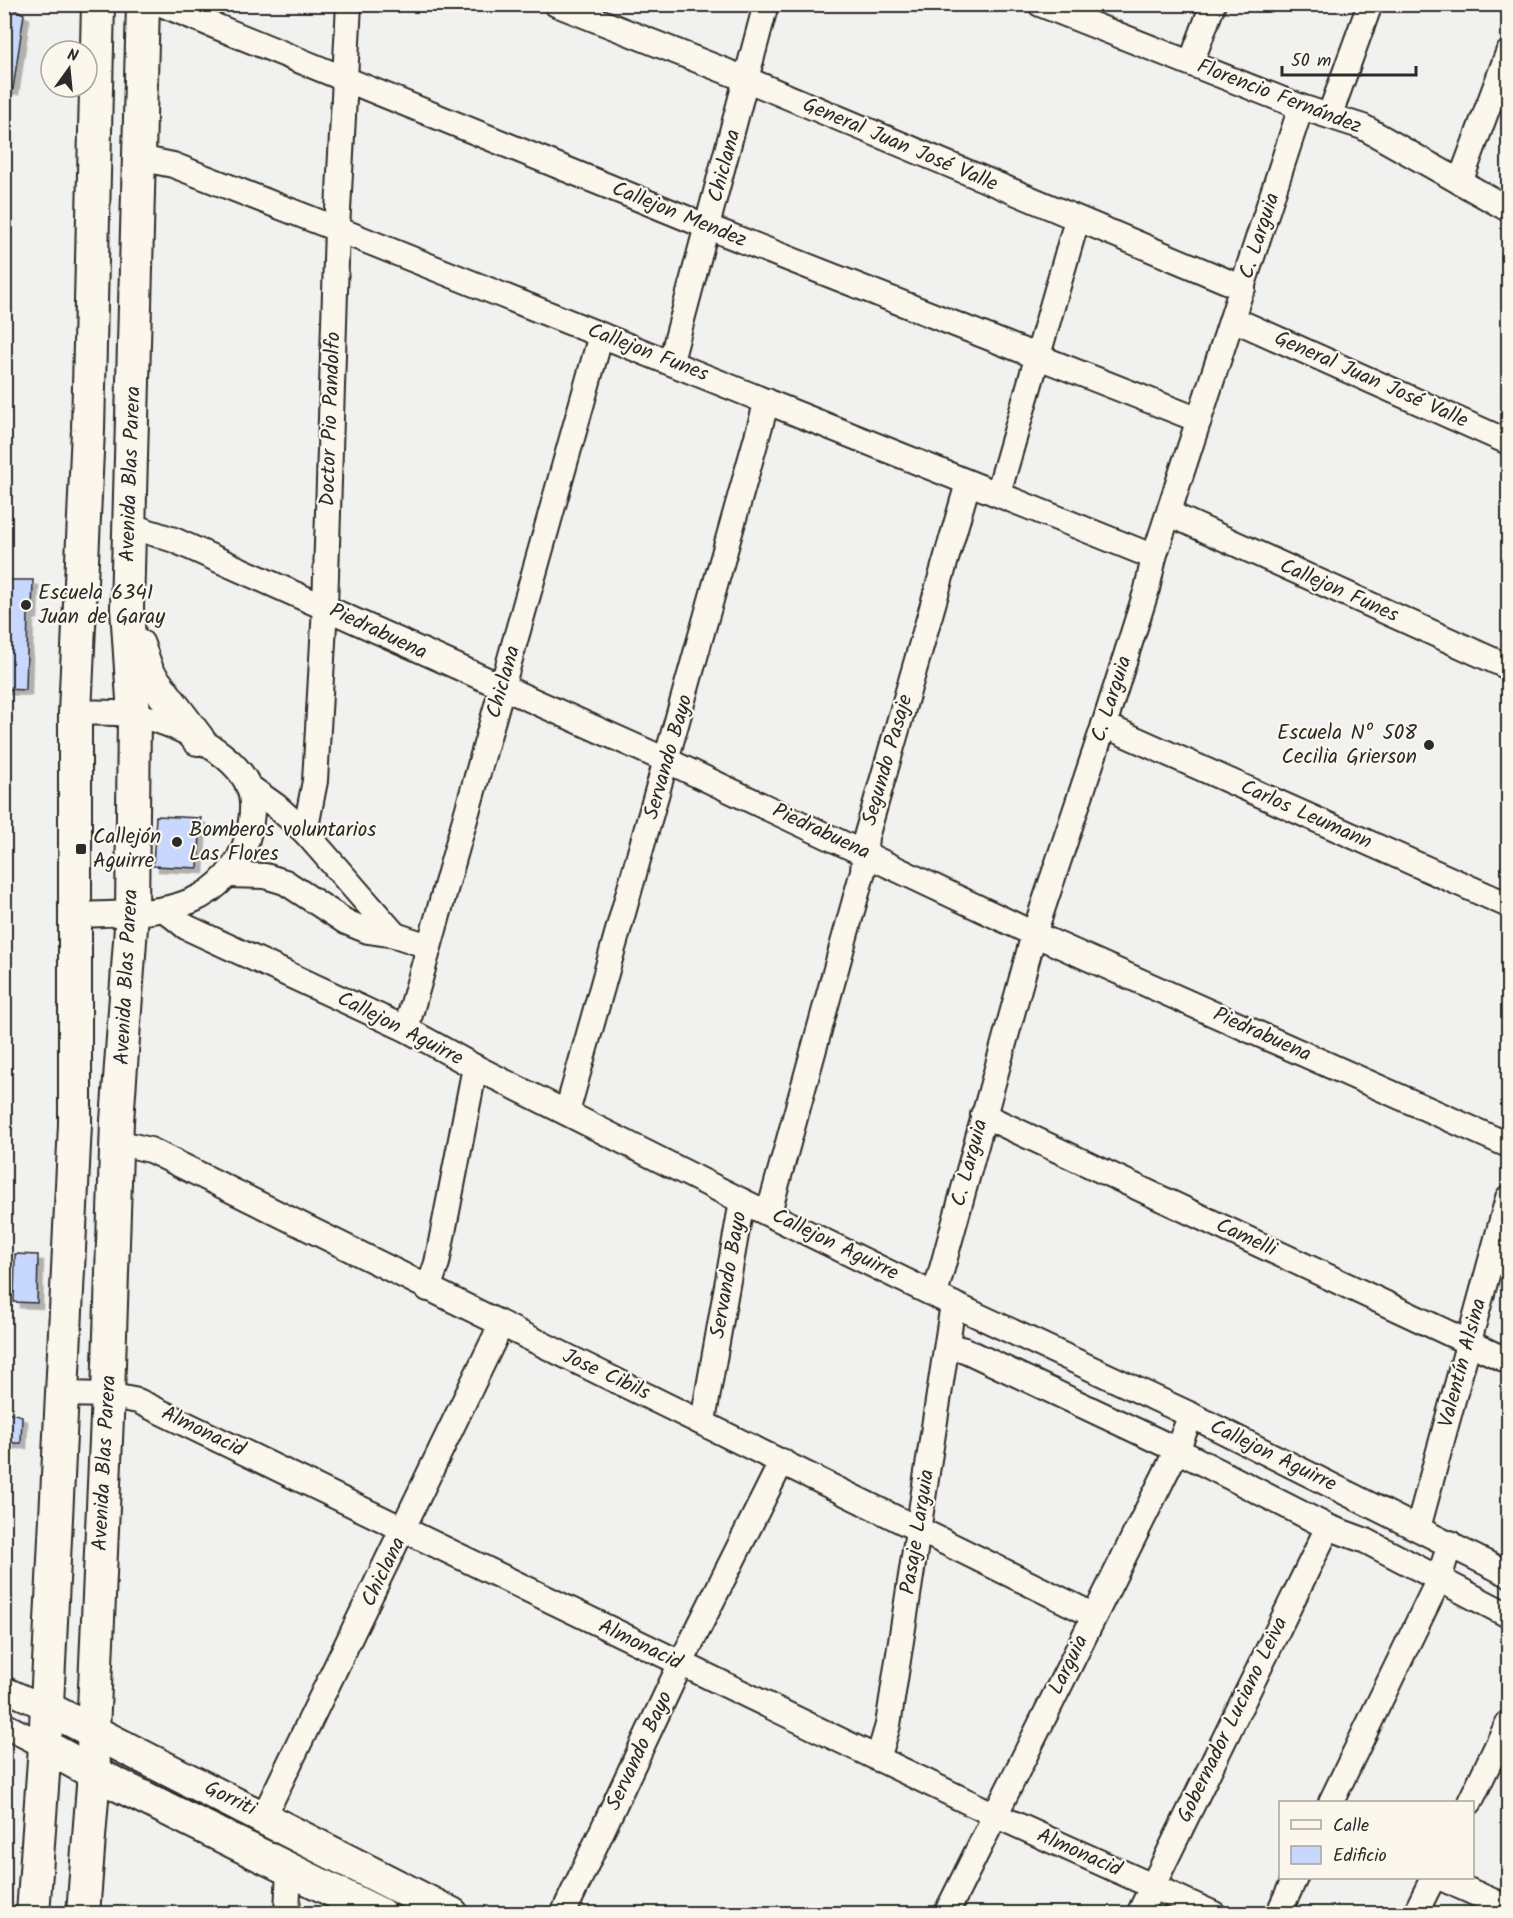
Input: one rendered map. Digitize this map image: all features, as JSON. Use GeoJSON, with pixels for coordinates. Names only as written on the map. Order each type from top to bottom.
{"type":"FeatureCollection","features":[{"type":"Feature","properties":{"kind":"main road"},"geometry":{"type":"LineString","coordinates":[[33,1914],[45,1746],[75,1124],[75,713],[88,430],[98,4]]}},
{"type":"Feature","properties":{"kind":"main road","name":"Avenida Blas Parera"},"geometry":{"type":"LineString","coordinates":[[83,1914],[94,1773],[93,1731],[117,1142],[132,913],[134,715],[127,608],[131,526],[143,4]]}},
{"type":"Feature","properties":{"kind":"main road"},"geometry":{"type":"LineString","coordinates":[[127,608],[148,673],[198,739]]}},
{"type":"Feature","properties":{"kind":"main road","name":"Gorriti"},"geometry":{"type":"LineString","coordinates":[[47,1708],[264,1816],[452,1914]]}},
{"type":"Feature","properties":{"kind":"main road","name":"Gorriti"},"geometry":{"type":"LineString","coordinates":[[45,1746],[94,1773],[289,1867],[380,1914]]}},
{"type":"Feature","properties":{"kind":"street","name":"Callejon Mendez"},"geometry":{"type":"LineString","coordinates":[[161,4],[708,227],[1199,420]]}},
{"type":"Feature","properties":{"kind":"street","name":"Doctor Pio Pandolfo"},"geometry":{"type":"LineString","coordinates":[[305,831],[315,781],[324,607],[337,229],[349,4]]}},
{"type":"Feature","properties":{"kind":"street","name":"General Juan José Valle"},"geometry":{"type":"LineString","coordinates":[[556,4],[748,80],[1243,288]]}},
{"type":"Feature","properties":{"kind":"street","name":"Chiclana"},"geometry":{"type":"LineString","coordinates":[[671,361],[748,80],[766,4]]}},
{"type":"Feature","properties":{"kind":"street","name":"Florencio Fernández"},"geometry":{"type":"LineString","coordinates":[[1040,4],[1301,107],[1330,114],[1362,127],[1509,208]]}},
{"type":"Feature","properties":{"kind":"street"},"geometry":{"type":"LineString","coordinates":[[1191,63],[1214,4]]}},
{"type":"Feature","properties":{"kind":"street"},"geometry":{"type":"LineString","coordinates":[[1330,114],[1370,4]]}},
{"type":"Feature","properties":{"kind":"street"},"geometry":{"type":"LineString","coordinates":[[1460,182],[1509,53]]}},
{"type":"Feature","properties":{"kind":"street","name":"C. Larguia"},"geometry":{"type":"LineString","coordinates":[[944,1299],[983,1115],[1034,934],[1104,725],[1147,589],[1154,556],[1170,514],[1301,107]]}},
{"type":"Feature","properties":{"kind":"street","name":"Callejon Funes"},"geometry":{"type":"LineString","coordinates":[[139,158],[173,165],[337,229],[1154,556]]}},
{"type":"Feature","properties":{"kind":"street"},"geometry":{"type":"LineString","coordinates":[[998,494],[1077,220]]}},
{"type":"Feature","properties":{"kind":"street","name":"General Juan José Valle"},"geometry":{"type":"LineString","coordinates":[[1233,319],[1509,442]]}},
{"type":"Feature","properties":{"kind":"street","name":"Chiclana"},"geometry":{"type":"LineString","coordinates":[[406,1029],[601,335]]}},
{"type":"Feature","properties":{"kind":"street","name":"Servando Bayo"},"geometry":{"type":"LineString","coordinates":[[567,1112],[668,761],[767,401]]}},
{"type":"Feature","properties":{"kind":"street","name":"Segundo Pasaje"},"geometry":{"type":"LineString","coordinates":[[769,1212],[863,871],[866,837],[969,483]]}},
{"type":"Feature","properties":{"kind":"street","name":"Callejon Funes"},"geometry":{"type":"LineString","coordinates":[[1170,514],[1509,667]]}},
{"type":"Feature","properties":{"kind":"street","name":"Piedrabuena"},"geometry":{"type":"LineString","coordinates":[[131,526],[174,540],[668,761],[865,852],[1034,934],[1509,1145]]}},
{"type":"Feature","properties":{"kind":"street"},"geometry":{"type":"LineString","coordinates":[[75,713],[134,715],[166,723],[198,739],[228,760],[248,786],[305,831],[395,935]]}},
{"type":"Feature","properties":{"kind":"street","name":"Carlos Leumann"},"geometry":{"type":"LineString","coordinates":[[1104,725],[1509,905]]}},
{"type":"Feature","properties":{"kind":"street"},"geometry":{"type":"LineString","coordinates":[[74,915],[165,910],[193,901],[228,875],[242,853],[251,827],[252,809],[248,786]]}},
{"type":"Feature","properties":{"kind":"street"},"geometry":{"type":"LineString","coordinates":[[228,875],[265,876],[285,882],[346,922],[368,931],[395,935],[428,946]]}},
{"type":"Feature","properties":{"kind":"street","name":"Callejon Aguirre"},"geometry":{"type":"LineString","coordinates":[[165,910],[186,927],[406,1029],[474,1067],[742,1201],[1191,1415],[1509,1574]]}},
{"type":"Feature","properties":{"kind":"street"},"geometry":{"type":"LineString","coordinates":[[428,1289],[436,1263],[474,1067]]}},
{"type":"Feature","properties":{"kind":"street","name":"Camelli"},"geometry":{"type":"LineString","coordinates":[[983,1115],[1509,1361]]}},
{"type":"Feature","properties":{"kind":"street","name":"Jose Cibils"},"geometry":{"type":"LineString","coordinates":[[117,1142],[150,1150],[1093,1615]]}},
{"type":"Feature","properties":{"kind":"street","name":"Valentín Alsina"},"geometry":{"type":"LineString","coordinates":[[1418,1528],[1509,1198]]}},
{"type":"Feature","properties":{"kind":"street","name":"Servando Bayo"},"geometry":{"type":"LineString","coordinates":[[703,1421],[742,1201]]}},
{"type":"Feature","properties":{"kind":"street","name":"Pasaje Larguia"},"geometry":{"type":"LineString","coordinates":[[878,1759],[888,1725],[946,1346],[944,1299]]}},
{"type":"Feature","properties":{"kind":"street","name":"Chiclana"},"geometry":{"type":"LineString","coordinates":[[264,1816],[405,1530],[501,1325]]}},
{"type":"Feature","properties":{"kind":"street","name":"Callejon Aguirre"},"geometry":{"type":"LineString","coordinates":[[946,1346],[965,1350],[1177,1450],[1328,1527],[1366,1541],[1509,1615]]}},
{"type":"Feature","properties":{"kind":"street"},"geometry":{"type":"LineString","coordinates":[[1090,1409],[1105,1375]]}},
{"type":"Feature","properties":{"kind":"street","name":"Almonacid"},"geometry":{"type":"LineString","coordinates":[[63,1394],[108,1395],[138,1401],[680,1665],[995,1815],[1214,1914]]}},
{"type":"Feature","properties":{"kind":"street","name":"Larguia"},"geometry":{"type":"LineString","coordinates":[[946,1914],[1177,1450],[1191,1415]]}},
{"type":"Feature","properties":{"kind":"street","name":"Servando Bayo"},"geometry":{"type":"LineString","coordinates":[[563,1914],[680,1665],[782,1461]]}},
{"type":"Feature","properties":{"kind":"street","name":"Gobernador Luciano Leiva"},"geometry":{"type":"LineString","coordinates":[[1139,1914],[1328,1527]]}},
{"type":"Feature","properties":{"kind":"street"},"geometry":{"type":"LineString","coordinates":[[1332,1801],[1439,1579],[1450,1543]]}},
{"type":"Feature","properties":{"kind":"street","name":"Gorriti"},"geometry":{"type":"LineString","coordinates":[[4,1689],[47,1708]]}},
{"type":"Feature","properties":{"kind":"street"},"geometry":{"type":"LineString","coordinates":[[1471,1801],[1500,1762],[1509,1723]]}},
{"type":"Feature","properties":{"kind":"street","name":"Gorriti"},"geometry":{"type":"LineString","coordinates":[[4,1725],[45,1746]]}},
{"type":"Feature","properties":{"kind":"street"},"geometry":{"type":"LineString","coordinates":[[287,1914],[289,1867]]}},
{"type":"Feature","properties":{"kind":"street"},"geometry":{"type":"LineString","coordinates":[[1278,1914],[1295,1879]]}},
{"type":"Feature","properties":{"kind":"street"},"geometry":{"type":"LineString","coordinates":[[1415,1914],[1432,1879]]}},
{"type":"Feature","properties":{"kind":"street"},"geometry":{"type":"LineString","coordinates":[[1444,1879],[1509,1908]]}},
{"type":"Feature","properties":{"kind":"building"},"geometry":{"type":"Polygon","coordinates":[[[4,4],[24,14],[13,89],[4,88],[4,4]]]}},
{"type":"Feature","properties":{"kind":"building"},"geometry":{"type":"Polygon","coordinates":[[[4,580],[33,580],[32,613],[28,614],[26,690],[4,689],[4,580]]]}},
{"type":"Feature","properties":{"kind":"building","name":"Bomberos voluntarios Las Flores"},"geometry":{"type":"Polygon","coordinates":[[[156,816],[201,818],[198,868],[153,866],[156,816]]]}},
{"type":"Feature","properties":{"kind":"building"},"geometry":{"type":"Polygon","coordinates":[[[15,1254],[38,1255],[37,1303],[14,1302],[15,1254]]]}},
{"type":"Feature","properties":{"kind":"building"},"geometry":{"type":"Polygon","coordinates":[[[4,1411],[22,1416],[21,1443],[4,1443],[4,1411]]]}},
{"type":"Feature","properties":{"kind":"place","name":"Escuela 6341 Juan de Garay"},"geometry":{"type":"Point","coordinates":[26,605]}},
{"type":"Feature","properties":{"kind":"place","name":"Escuela Nº 508 Cecilia Grierson"},"geometry":{"type":"Point","coordinates":[1429,745]}},
{"type":"Feature","properties":{"kind":"place","name":"Bomberos voluntarios Las Flores"},"geometry":{"type":"Point","coordinates":[177,842]}},
{"type":"Feature","properties":{"kind":"place","name":"Callejón Aguirre"},"geometry":{"type":"Point","coordinates":[81,849]}}]}
